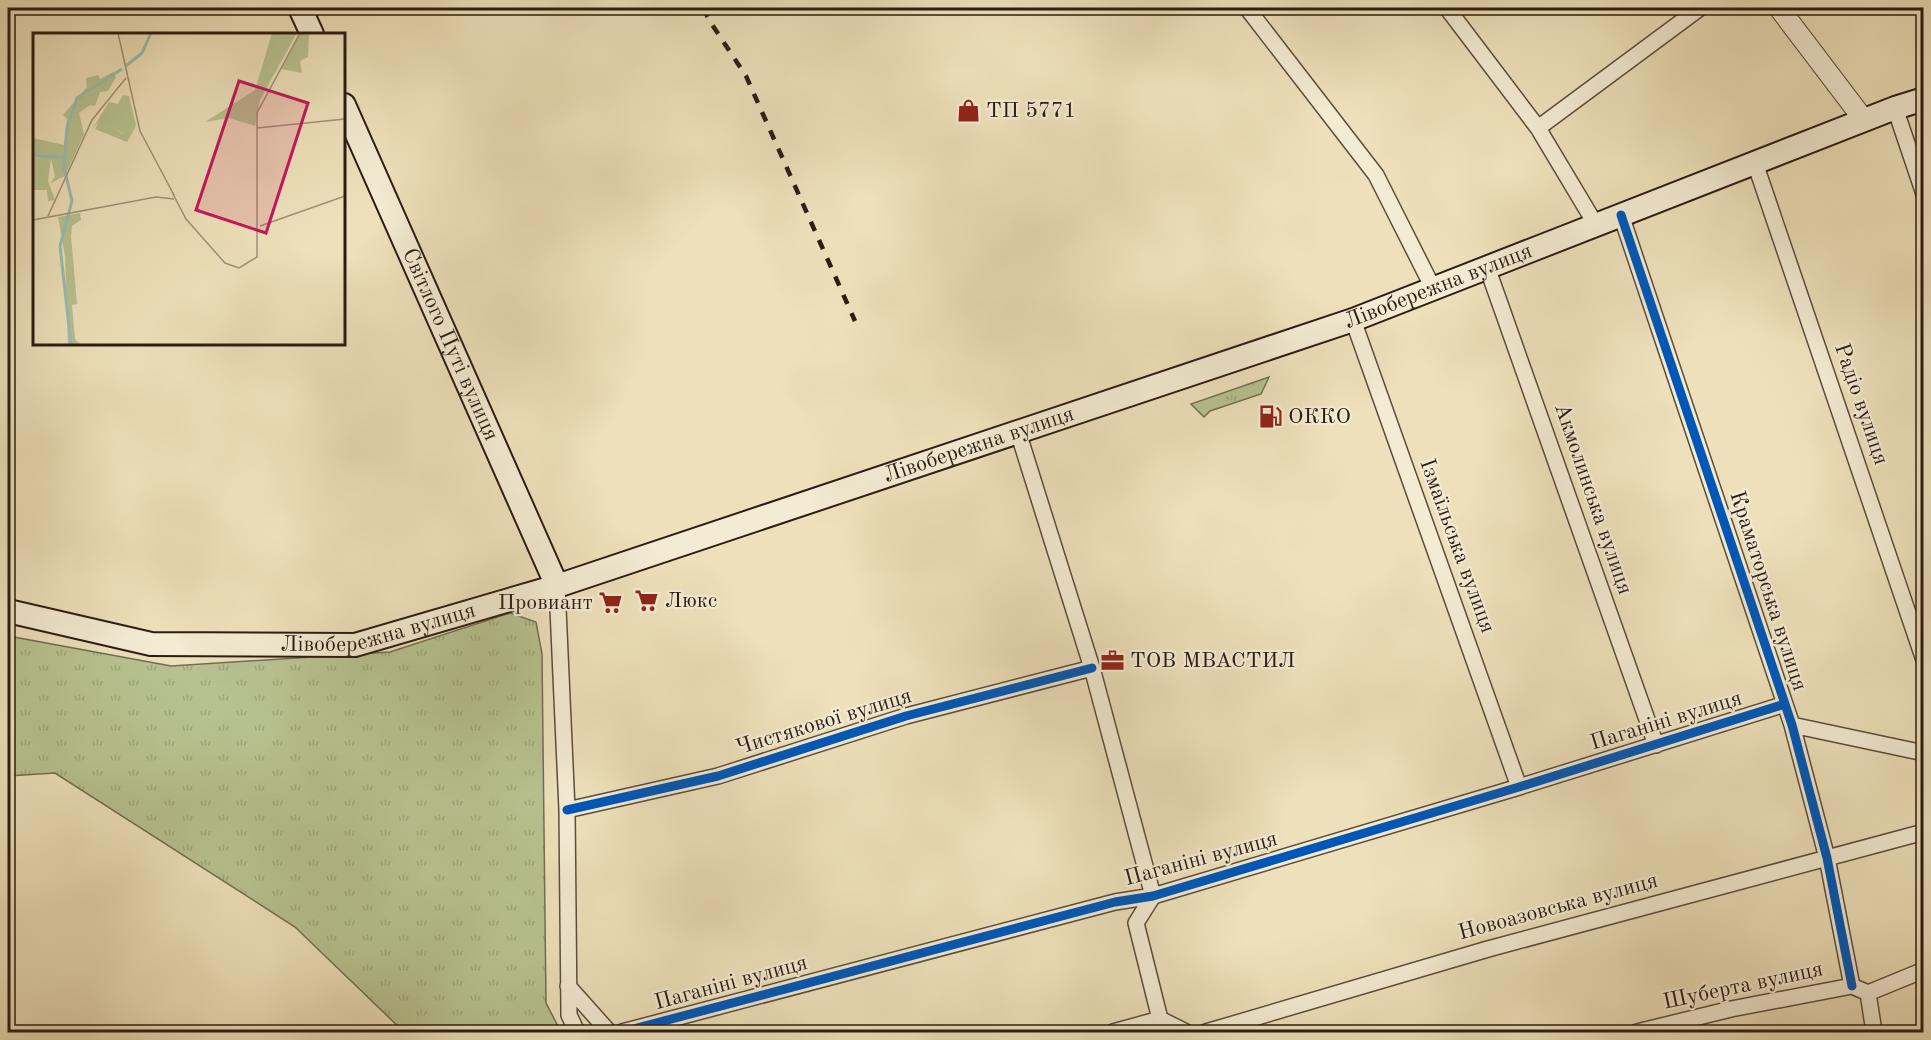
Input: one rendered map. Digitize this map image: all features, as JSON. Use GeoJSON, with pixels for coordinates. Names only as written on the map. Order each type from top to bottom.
{"type":"FeatureCollection","features":[{"type":"Feature","properties":{"kind":"main road"},"geometry":{"type":"LineString","coordinates":[[300,8],[312,33]]}},
{"type":"Feature","properties":{"kind":"main road","name":"Лівобережна вулиця"},"geometry":{"type":"LineString","coordinates":[[8,611],[151,644],[355,645],[557,586],[1353,320],[1923,99]]}},
{"type":"Feature","properties":{"kind":"main road","name":"Світлого Путі вулиця"},"geometry":{"type":"LineString","coordinates":[[345,107],[557,586]]}},
{"type":"Feature","properties":{"kind":"street"},"geometry":{"type":"LineString","coordinates":[[1246,8],[1376,175],[1433,288]]}},
{"type":"Feature","properties":{"kind":"street"},"geometry":{"type":"LineString","coordinates":[[1447,8],[1538,128],[1596,225]]}},
{"type":"Feature","properties":{"kind":"street"},"geometry":{"type":"LineString","coordinates":[[1538,128],[1700,8]]}},
{"type":"Feature","properties":{"kind":"street"},"geometry":{"type":"LineString","coordinates":[[1779,8],[1864,120]]}},
{"type":"Feature","properties":{"kind":"street"},"geometry":{"type":"LineString","coordinates":[[1895,108],[1923,194]]}},
{"type":"Feature","properties":{"kind":"street","name":"Радіо вулиця"},"geometry":{"type":"LineString","coordinates":[[1755,163],[1923,660]]}},
{"type":"Feature","properties":{"kind":"street","name":"Краматорська вулиця"},"geometry":{"type":"LineString","coordinates":[[1622,215],[1792,725],[1827,858],[1852,986]]}},
{"type":"Feature","properties":{"kind":"street","name":"Акмолинська вулиця"},"geometry":{"type":"LineString","coordinates":[[1487,267],[1656,745]]}},
{"type":"Feature","properties":{"kind":"street","name":"Ізмаїльська вулиця"},"geometry":{"type":"LineString","coordinates":[[1353,320],[1519,787]]}},
{"type":"Feature","properties":{"kind":"street"},"geometry":{"type":"LineString","coordinates":[[1018,432],[1092,668],[1153,896],[1136,923],[1160,1019]]}},
{"type":"Feature","properties":{"kind":"street"},"geometry":{"type":"LineString","coordinates":[[557,586],[567,810],[569,1015],[577,1032]]}},
{"type":"Feature","properties":{"kind":"street","name":"Чистякової вулиця"},"geometry":{"type":"LineString","coordinates":[[567,810],[718,776],[906,716],[1092,668]]}},
{"type":"Feature","properties":{"kind":"street","name":"Паганіні вулиця"},"geometry":{"type":"LineString","coordinates":[[622,1032],[1115,902],[1153,896],[1519,787],[1785,704]]}},
{"type":"Feature","properties":{"kind":"street"},"geometry":{"type":"LineString","coordinates":[[1792,725],[1923,753]]}},
{"type":"Feature","properties":{"kind":"street","name":"Новоазовська вулиця"},"geometry":{"type":"LineString","coordinates":[[1206,1032],[1488,949],[1923,832]]}},
{"type":"Feature","properties":{"kind":"street"},"geometry":{"type":"LineString","coordinates":[[1874,1032],[1868,993],[1923,970]]}},
{"type":"Feature","properties":{"kind":"street"},"geometry":{"type":"LineString","coordinates":[[568,986],[609,1032]]}},
{"type":"Feature","properties":{"kind":"street","name":"Шуберта вулиця"},"geometry":{"type":"LineString","coordinates":[[1637,1032],[1731,1009],[1852,986],[1868,993]]}},
{"type":"Feature","properties":{"kind":"street"},"geometry":{"type":"LineString","coordinates":[[1113,1032],[1160,1019],[1186,1032]]}},
{"type":"Feature","properties":{"kind":"green space"},"geometry":{"type":"Polygon","coordinates":[[[1269,377],[1261,394],[1210,411],[1204,417],[1191,404],[1269,377]]]}},
{"type":"Feature","properties":{"kind":"green space"},"geometry":{"type":"Polygon","coordinates":[[[510,613],[536,622],[542,654],[546,1003],[561,1032],[404,1032],[295,927],[55,773],[8,776],[8,636],[171,666],[390,652],[510,613]]]}},
{"type":"Feature","properties":{"kind":"railway"},"geometry":{"type":"LineString","coordinates":[[703,8],[746,76],[855,321]]}},
{"type":"Feature","properties":{"kind":"cycle path"},"geometry":{"type":"LineString","coordinates":[[1621,215],[1792,725],[1827,858],[1852,986]]}},
{"type":"Feature","properties":{"kind":"cycle path"},"geometry":{"type":"LineString","coordinates":[[567,810],[718,776],[906,716],[1092,668]]}},
{"type":"Feature","properties":{"kind":"cycle path"},"geometry":{"type":"LineString","coordinates":[[622,1032],[1115,902],[1153,896],[1519,787],[1785,704]]}},
{"type":"Feature","properties":{"kind":"place","name":"ТП 5771"},"geometry":{"type":"Point","coordinates":[968,111]}},
{"type":"Feature","properties":{"kind":"place","name":"ОККО"},"geometry":{"type":"Point","coordinates":[1270,417]}},
{"type":"Feature","properties":{"kind":"place","name":"Люкс"},"geometry":{"type":"Point","coordinates":[647,601]}},
{"type":"Feature","properties":{"kind":"place","name":"Провиант"},"geometry":{"type":"Point","coordinates":[611,603]}},
{"type":"Feature","properties":{"kind":"place","name":"ТОВ МВАСТИЛ"},"geometry":{"type":"Point","coordinates":[1112,661]}}]}
